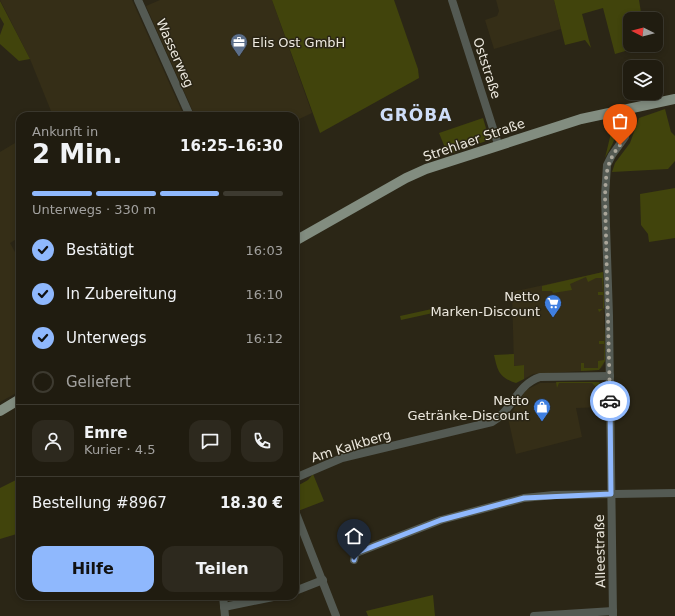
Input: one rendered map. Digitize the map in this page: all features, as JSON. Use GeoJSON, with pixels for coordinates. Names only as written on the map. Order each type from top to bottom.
{"type":"FeatureCollection","features":[{"type":"Feature","properties":{"kind":"main road","name":"Strehlaer Straße"},"geometry":{"type":"LineString","coordinates":[[299,240],[406,178],[426,169],[498,144],[581,119],[675,99]]}},
{"type":"Feature","properties":{"kind":"main road"},"geometry":{"type":"LineString","coordinates":[[0,411],[16,401]]}},
{"type":"Feature","properties":{"kind":"street","name":"Wasserweg"},"geometry":{"type":"LineString","coordinates":[[138,0],[188,112]]}},
{"type":"Feature","properties":{"kind":"street","name":"Oststraße"},"geometry":{"type":"LineString","coordinates":[[452,0],[498,144]]}},
{"type":"Feature","properties":{"kind":"street","name":"Alleestraße"},"geometry":{"type":"LineString","coordinates":[[613,613],[610,376],[605,213],[607,165],[612,155],[625,137],[629,117],[628,109]]}},
{"type":"Feature","properties":{"kind":"street","name":"Am Kalkberg"},"geometry":{"type":"LineString","coordinates":[[299,476],[342,458],[492,422],[503,415],[523,387],[532,380],[540,378],[610,376]]}},
{"type":"Feature","properties":{"kind":"street"},"geometry":{"type":"LineString","coordinates":[[354,560],[356,553],[381,542],[441,520],[496,505],[534,497],[675,493]]}},
{"type":"Feature","properties":{"kind":"street"},"geometry":{"type":"LineString","coordinates":[[299,521],[336,616]]}},
{"type":"Feature","properties":{"kind":"street"},"geometry":{"type":"LineString","coordinates":[[299,589],[323,580]]}},
{"type":"Feature","properties":{"kind":"street"},"geometry":{"type":"LineString","coordinates":[[223,600],[226,616]]}},
{"type":"Feature","properties":{"kind":"street"},"geometry":{"type":"LineString","coordinates":[[224,607],[258,600]]}},
{"type":"Feature","properties":{"kind":"street"},"geometry":{"type":"LineString","coordinates":[[534,616],[613,613]]}},
{"type":"Feature","properties":{"kind":"shaded area"},"geometry":{"type":"Polygon","coordinates":[[[0,0],[132,0],[182,112],[51,112],[30,59],[0,0]]]}},
{"type":"Feature","properties":{"kind":"shaded area"},"geometry":{"type":"Polygon","coordinates":[[[160,0],[272,0],[312,113],[299,119],[299,112],[193,112],[146,6],[160,0]]]}},
{"type":"Feature","properties":{"kind":"shaded area"},"geometry":{"type":"Polygon","coordinates":[[[272,0],[394,0],[418,69],[419,78],[320,133],[272,0]]]}},
{"type":"Feature","properties":{"kind":"shaded area"},"geometry":{"type":"Polygon","coordinates":[[[496,0],[554,0],[561,29],[494,49],[485,20],[497,16],[499,11],[496,0]]]}},
{"type":"Feature","properties":{"kind":"shaded area"},"geometry":{"type":"Polygon","coordinates":[[[554,0],[639,0],[641,12],[623,12],[623,52],[615,54],[603,8],[582,14],[591,48],[585,40],[565,45],[554,0]]]}},
{"type":"Feature","properties":{"kind":"shaded area"},"geometry":{"type":"Polygon","coordinates":[[[0,1],[30,59],[19,61],[0,44],[0,35],[4,24],[0,17],[0,1]]]}},
{"type":"Feature","properties":{"kind":"shaded area"},"geometry":{"type":"Polygon","coordinates":[[[665,109],[671,132],[675,136],[675,161],[668,169],[612,172],[615,163],[630,143],[639,118],[665,109]]]}},
{"type":"Feature","properties":{"kind":"shaded area"},"geometry":{"type":"Polygon","coordinates":[[[483,118],[488,135],[486,141],[448,155],[439,133],[483,118]]]}},
{"type":"Feature","properties":{"kind":"shaded area"},"geometry":{"type":"Polygon","coordinates":[[[609,119],[615,129],[615,134],[613,143],[605,158],[611,133],[610,123],[606,120],[609,119]]]}},
{"type":"Feature","properties":{"kind":"shaded area"},"geometry":{"type":"Polygon","coordinates":[[[16,142],[16,239],[10,243],[16,254],[16,393],[0,402],[0,152],[16,142]]]}},
{"type":"Feature","properties":{"kind":"shaded area"},"geometry":{"type":"Polygon","coordinates":[[[675,188],[675,238],[649,242],[648,234],[641,225],[640,194],[675,188]]]}},
{"type":"Feature","properties":{"kind":"shaded area"},"geometry":{"type":"Polygon","coordinates":[[[603,272],[605,361],[603,366],[599,370],[533,374],[524,379],[524,365],[514,366],[512,292],[603,272]]]}},
{"type":"Feature","properties":{"kind":"shaded area"},"geometry":{"type":"Polygon","coordinates":[[[603,272],[604,308],[603,309],[603,295],[598,295],[598,292],[603,292],[602,278],[596,278],[588,282],[586,277],[570,284],[572,290],[553,293],[552,291],[542,291],[542,286],[603,272]]]}},
{"type":"Feature","properties":{"kind":"shaded area"},"geometry":{"type":"Polygon","coordinates":[[[441,307],[442,311],[401,320],[400,316],[441,307]]]}},
{"type":"Feature","properties":{"kind":"shaded area"},"geometry":{"type":"Polygon","coordinates":[[[604,324],[605,361],[599,370],[581,371],[581,363],[584,363],[584,368],[598,368],[598,361],[604,360],[604,344],[599,344],[599,341],[604,341],[604,324]]]}},
{"type":"Feature","properties":{"kind":"shaded area"},"geometry":{"type":"Polygon","coordinates":[[[514,354],[514,366],[524,365],[524,379],[516,383],[500,373],[494,355],[514,354]]]}},
{"type":"Feature","properties":{"kind":"shaded area"},"geometry":{"type":"Polygon","coordinates":[[[556,382],[599,382],[603,386],[603,407],[595,407],[595,397],[601,397],[601,386],[595,386],[592,383],[559,383],[557,388],[556,382]]]}},
{"type":"Feature","properties":{"kind":"shaded area"},"geometry":{"type":"Polygon","coordinates":[[[597,382],[603,386],[603,407],[576,408],[582,437],[516,454],[508,418],[526,390],[540,383],[597,382]]]}},
{"type":"Feature","properties":{"kind":"shaded area"},"geometry":{"type":"Polygon","coordinates":[[[313,474],[324,501],[299,511],[299,485],[308,480],[313,474]]]}},
{"type":"Feature","properties":{"kind":"shaded area"},"geometry":{"type":"Polygon","coordinates":[[[16,480],[16,534],[0,539],[0,488],[16,480]]]}},
{"type":"Feature","properties":{"kind":"shaded area"},"geometry":{"type":"Polygon","coordinates":[[[433,595],[435,616],[368,616],[366,611],[433,595]]]}},
{"type":"Feature","properties":{"kind":"way so far"},"geometry":{"type":"LineString","coordinates":[[610,401],[605,196],[607,165],[612,155],[620,145]]}},
{"type":"Feature","properties":{"kind":"place","name":"Elis Ost GmbH"},"geometry":{"type":"Point","coordinates":[239,57]}},
{"type":"Feature","properties":{"kind":"place","name":"Netto Marken-Discount"},"geometry":{"type":"Point","coordinates":[553,318]}},
{"type":"Feature","properties":{"kind":"place","name":"Netto Getränke-Discount"},"geometry":{"type":"Point","coordinates":[542,422]}},
{"type":"Feature","properties":{"kind":"district","name":"GRÖBA"},"geometry":{"type":"Point","coordinates":[416,115]}},
{"type":"Feature","properties":{"kind":"route"},"geometry":{"type":"LineString","coordinates":[[354,560],[356,553],[441,520],[467,512],[524,498],[554,495],[611,494],[610,401]]}}]}
